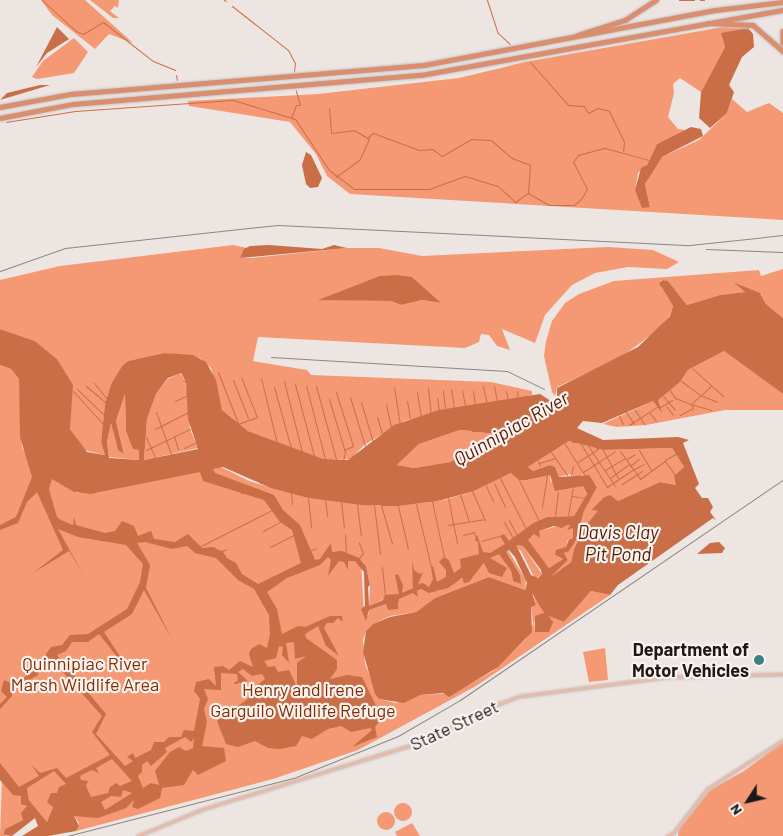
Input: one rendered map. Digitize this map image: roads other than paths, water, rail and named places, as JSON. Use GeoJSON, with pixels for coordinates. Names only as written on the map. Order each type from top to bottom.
{"type":"FeatureCollection","features":[{"type":"Feature","properties":{"kind":"highway"},"geometry":{"type":"LineString","coordinates":[[576,37],[630,18],[656,0]]}},
{"type":"Feature","properties":{"kind":"highway"},"geometry":{"type":"LineString","coordinates":[[0,107],[63,95],[411,66],[731,7],[783,2]]}},
{"type":"Feature","properties":{"kind":"highway"},"geometry":{"type":"LineString","coordinates":[[0,118],[73,104],[431,74],[704,22],[783,10]]}},
{"type":"Feature","properties":{"kind":"highway"},"geometry":{"type":"LineString","coordinates":[[704,22],[751,25],[763,31],[783,51]]}},
{"type":"Feature","properties":{"kind":"highway"},"geometry":{"type":"LineString","coordinates":[[783,31],[783,43]]}},
{"type":"Feature","properties":{"kind":"main road","name":"State Street"},"geometry":{"type":"LineString","coordinates":[[137,836],[200,810],[424,741],[490,707],[521,696],[666,677],[783,674]]}},
{"type":"Feature","properties":{"kind":"main road"},"geometry":{"type":"LineString","coordinates":[[667,836],[673,835],[704,792],[783,740]]}},
{"type":"Feature","properties":{"kind":"water"},"geometry":{"type":"Polygon","coordinates":[[[57,27],[69,39],[47,53],[36,67],[57,27]]]}},
{"type":"Feature","properties":{"kind":"water"},"geometry":{"type":"Polygon","coordinates":[[[748,28],[753,34],[754,47],[742,57],[729,85],[734,92],[727,113],[710,128],[699,118],[701,92],[725,47],[721,33],[748,28]]]}},
{"type":"Feature","properties":{"kind":"water"},"geometry":{"type":"Polygon","coordinates":[[[40,85],[50,85],[0,100],[7,93],[40,85]]]}},
{"type":"Feature","properties":{"kind":"water"},"geometry":{"type":"Polygon","coordinates":[[[691,127],[701,129],[703,136],[662,157],[645,184],[650,207],[642,208],[635,190],[641,168],[647,165],[657,144],[691,127]]]}},
{"type":"Feature","properties":{"kind":"water"},"geometry":{"type":"Polygon","coordinates":[[[306,152],[311,155],[322,178],[318,187],[310,188],[306,184],[302,165],[306,152]]]}},
{"type":"Feature","properties":{"kind":"water"},"geometry":{"type":"Polygon","coordinates":[[[269,245],[322,249],[334,245],[347,248],[240,258],[244,249],[250,246],[269,245]]]}},
{"type":"Feature","properties":{"kind":"water"},"geometry":{"type":"Polygon","coordinates":[[[397,275],[412,277],[441,303],[422,300],[401,305],[391,301],[318,300],[380,276],[397,275]]]}},
{"type":"Feature","properties":{"kind":"water"},"geometry":{"type":"Polygon","coordinates":[[[663,280],[668,281],[687,305],[720,295],[745,292],[733,282],[760,293],[766,304],[783,318],[783,394],[724,351],[688,370],[680,382],[658,400],[662,413],[653,401],[602,423],[583,421],[577,428],[603,440],[678,437],[689,440],[683,443],[699,484],[695,488],[702,498],[708,498],[713,507],[710,512],[716,520],[713,518],[618,585],[610,595],[591,591],[564,622],[549,616],[553,622],[549,632],[535,632],[535,616],[544,613],[532,593],[536,605],[531,607],[532,632],[498,667],[449,697],[443,693],[420,695],[404,703],[379,699],[375,694],[363,652],[366,631],[373,624],[390,617],[416,612],[435,598],[489,577],[525,590],[527,583],[515,557],[509,550],[506,552],[520,575],[521,584],[513,581],[511,571],[499,554],[490,558],[507,568],[502,577],[489,573],[484,563],[469,582],[464,583],[462,578],[448,588],[429,593],[421,589],[417,591],[418,597],[413,593],[399,599],[398,609],[388,610],[386,604],[369,610],[366,621],[361,609],[365,606],[364,572],[355,561],[348,561],[348,570],[344,562],[339,561],[328,576],[331,560],[328,557],[320,565],[287,578],[267,592],[277,609],[282,634],[298,626],[305,627],[330,616],[342,616],[343,622],[338,618],[333,623],[327,623],[324,628],[339,656],[326,646],[318,626],[305,634],[306,638],[337,660],[337,669],[330,679],[347,675],[362,677],[382,718],[375,727],[377,737],[352,747],[372,730],[370,728],[351,732],[341,726],[328,729],[312,739],[302,736],[296,746],[280,749],[268,748],[255,741],[238,747],[226,744],[217,721],[252,696],[252,689],[265,679],[262,674],[252,676],[243,669],[238,672],[248,681],[233,684],[238,680],[237,674],[221,673],[221,690],[204,689],[208,699],[204,709],[207,722],[202,746],[224,748],[226,761],[198,775],[193,770],[184,785],[162,788],[160,798],[138,809],[132,807],[134,800],[126,808],[98,818],[74,816],[79,826],[76,831],[48,836],[22,836],[38,826],[35,818],[12,836],[4,835],[5,829],[23,820],[21,813],[27,806],[21,804],[21,796],[13,795],[0,780],[0,763],[19,787],[39,776],[31,764],[40,773],[57,768],[66,778],[110,755],[92,732],[102,716],[53,661],[43,666],[37,676],[12,688],[12,696],[0,709],[0,704],[7,697],[1,691],[4,680],[11,683],[22,679],[34,671],[39,663],[47,660],[46,654],[51,647],[62,645],[70,635],[88,634],[127,609],[140,582],[143,564],[126,545],[78,537],[58,529],[84,576],[69,551],[33,573],[63,550],[37,492],[27,502],[18,523],[0,530],[0,525],[16,517],[32,477],[20,437],[19,379],[11,369],[0,365],[0,329],[35,341],[57,359],[73,385],[70,429],[87,452],[105,455],[101,442],[105,404],[111,384],[122,366],[128,361],[164,353],[193,355],[206,362],[216,380],[222,410],[248,431],[323,459],[348,460],[394,425],[439,410],[540,394],[557,405],[557,388],[638,347],[670,316],[673,306],[659,283],[663,280]],[[181,373],[168,378],[156,394],[147,419],[144,460],[198,449],[188,419],[186,382],[181,373]],[[125,394],[116,421],[124,454],[118,450],[111,423],[107,442],[109,458],[139,460],[139,450],[133,449],[126,431],[125,394]],[[460,430],[419,444],[397,465],[414,468],[450,462],[504,434],[460,430]],[[569,441],[528,467],[533,471],[550,465],[555,467],[559,477],[589,475],[597,487],[584,511],[576,540],[569,551],[564,553],[568,560],[552,576],[571,562],[574,549],[586,525],[598,511],[591,510],[603,498],[610,495],[618,501],[660,482],[676,485],[674,476],[684,467],[672,448],[603,450],[569,441]],[[223,467],[213,469],[215,473],[274,495],[283,510],[300,525],[315,560],[320,559],[331,543],[332,552],[342,551],[359,558],[366,566],[370,585],[368,587],[369,606],[383,600],[385,595],[399,594],[395,575],[398,574],[403,585],[402,593],[413,588],[412,561],[414,570],[420,574],[423,572],[418,584],[423,583],[429,587],[433,579],[431,567],[433,566],[437,582],[446,577],[446,570],[439,562],[444,557],[449,560],[454,573],[461,568],[460,559],[479,554],[478,542],[475,540],[477,535],[483,552],[490,553],[505,544],[500,536],[504,534],[509,541],[533,523],[547,517],[574,516],[587,494],[583,486],[555,491],[550,475],[519,480],[511,473],[474,491],[442,500],[398,506],[362,505],[308,498],[271,488],[223,467]],[[200,472],[91,494],[74,492],[52,479],[49,489],[57,517],[73,525],[74,517],[76,525],[105,533],[115,531],[122,521],[134,526],[138,536],[151,531],[154,539],[175,542],[188,534],[202,548],[213,547],[221,551],[229,549],[223,552],[227,558],[236,563],[242,574],[258,584],[301,563],[292,530],[280,522],[264,500],[203,481],[200,472]],[[570,525],[562,528],[554,526],[539,531],[540,538],[534,534],[528,540],[549,568],[563,559],[555,555],[556,550],[566,547],[569,539],[573,538],[573,528],[567,530],[570,525]],[[145,542],[137,543],[150,565],[146,588],[173,641],[144,590],[132,614],[104,632],[134,678],[99,634],[88,642],[72,642],[66,651],[57,655],[106,714],[96,734],[125,766],[133,761],[127,757],[133,753],[135,758],[151,750],[154,742],[164,742],[169,737],[181,737],[184,730],[194,731],[200,699],[194,691],[196,682],[209,679],[216,686],[214,667],[223,666],[229,670],[240,661],[253,667],[249,654],[251,649],[259,644],[267,648],[270,634],[269,615],[254,589],[238,580],[216,558],[195,553],[187,546],[172,549],[145,542]],[[516,545],[531,575],[538,578],[542,574],[523,546],[516,545]],[[294,642],[286,643],[289,663],[282,655],[283,647],[279,646],[276,658],[264,661],[268,667],[275,666],[278,672],[289,670],[297,687],[297,663],[306,656],[295,659],[294,642]],[[185,737],[165,748],[167,752],[151,766],[147,761],[142,765],[142,772],[138,776],[143,788],[151,783],[159,785],[155,771],[170,752],[179,747],[186,751],[193,748],[194,738],[191,742],[185,737]],[[112,759],[96,768],[99,773],[92,770],[80,776],[81,780],[88,781],[86,786],[91,797],[108,793],[110,787],[116,783],[120,786],[132,781],[112,759]],[[54,771],[27,788],[29,800],[47,822],[53,807],[47,802],[51,793],[57,793],[59,787],[66,784],[54,771]],[[123,790],[121,797],[111,796],[101,802],[105,810],[132,793],[123,790]]]}},
{"type":"Feature","properties":{"kind":"water"},"geometry":{"type":"Polygon","coordinates":[[[719,542],[725,548],[722,553],[697,554],[710,543],[719,542]]]}},
{"type":"Feature","properties":{"kind":"waterway"},"geometry":{"type":"LineString","coordinates":[[42,0],[76,31],[83,34],[103,22],[153,61],[175,70]]}},
{"type":"Feature","properties":{"kind":"waterway"},"geometry":{"type":"LineString","coordinates":[[487,0],[498,33],[510,44]]}},
{"type":"Feature","properties":{"kind":"waterway"},"geometry":{"type":"LineString","coordinates":[[679,0],[694,0]]}},
{"type":"Feature","properties":{"kind":"waterway"},"geometry":{"type":"LineString","coordinates":[[232,6],[288,50],[295,63],[294,71]]}},
{"type":"Feature","properties":{"kind":"waterway"},"geometry":{"type":"LineString","coordinates":[[530,62],[568,105],[584,106],[588,113],[598,108],[609,111],[624,142],[623,151]]}},
{"type":"Feature","properties":{"kind":"waterway"},"geometry":{"type":"LineString","coordinates":[[176,75],[177,80]]}},
{"type":"Feature","properties":{"kind":"waterway"},"geometry":{"type":"LineString","coordinates":[[291,118],[296,105],[300,105],[296,91]]}},
{"type":"Feature","properties":{"kind":"waterway"},"geometry":{"type":"LineString","coordinates":[[6,122],[75,111],[233,100],[295,119],[329,170],[354,189],[429,189],[465,176],[498,186],[515,202],[528,193],[549,205],[574,205],[581,199],[587,189],[573,162],[578,155],[605,148],[649,160]]}},
{"type":"Feature","properties":{"kind":"waterway"},"geometry":{"type":"LineString","coordinates":[[329,108],[331,133],[354,130],[369,139],[359,160],[336,177]]}},
{"type":"Feature","properties":{"kind":"waterway"},"geometry":{"type":"LineString","coordinates":[[367,138],[373,133],[419,150],[432,149],[442,156],[471,139],[491,140],[512,158],[530,165],[528,193]]}},
{"type":"Feature","properties":{"kind":"waterway"},"geometry":{"type":"LineString","coordinates":[[692,368],[723,396]]}},
{"type":"Feature","properties":{"kind":"waterway"},"geometry":{"type":"LineString","coordinates":[[218,372],[238,423]]}},
{"type":"Feature","properties":{"kind":"waterway"},"geometry":{"type":"LineString","coordinates":[[238,424],[257,417],[241,377]]}},
{"type":"Feature","properties":{"kind":"waterway"},"geometry":{"type":"LineString","coordinates":[[261,378],[277,443]]}},
{"type":"Feature","properties":{"kind":"waterway"},"geometry":{"type":"LineString","coordinates":[[233,380],[248,418]]}},
{"type":"Feature","properties":{"kind":"waterway"},"geometry":{"type":"LineString","coordinates":[[284,381],[302,452]]}},
{"type":"Feature","properties":{"kind":"waterway"},"geometry":{"type":"LineString","coordinates":[[681,381],[700,395],[717,402]]}},
{"type":"Feature","properties":{"kind":"waterway"},"geometry":{"type":"LineString","coordinates":[[94,383],[106,398]]}},
{"type":"Feature","properties":{"kind":"waterway"},"geometry":{"type":"LineString","coordinates":[[295,384],[314,456]]}},
{"type":"Feature","properties":{"kind":"waterway"},"geometry":{"type":"LineString","coordinates":[[306,385],[325,459]]}},
{"type":"Feature","properties":{"kind":"waterway"},"geometry":{"type":"LineString","coordinates":[[86,386],[106,403]]}},
{"type":"Feature","properties":{"kind":"waterway"},"geometry":{"type":"LineString","coordinates":[[316,386],[336,459]]}},
{"type":"Feature","properties":{"kind":"waterway"},"geometry":{"type":"LineString","coordinates":[[483,386],[487,405]]}},
{"type":"Feature","properties":{"kind":"waterway"},"geometry":{"type":"LineString","coordinates":[[494,386],[497,402]]}},
{"type":"Feature","properties":{"kind":"waterway"},"geometry":{"type":"LineString","coordinates":[[692,403],[711,386]]}},
{"type":"Feature","properties":{"kind":"waterway"},"geometry":{"type":"LineString","coordinates":[[274,387],[291,448]]}},
{"type":"Feature","properties":{"kind":"waterway"},"geometry":{"type":"LineString","coordinates":[[394,387],[400,423]]}},
{"type":"Feature","properties":{"kind":"waterway"},"geometry":{"type":"LineString","coordinates":[[428,388],[431,415]]}},
{"type":"Feature","properties":{"kind":"waterway"},"geometry":{"type":"LineString","coordinates":[[77,389],[104,415]]}},
{"type":"Feature","properties":{"kind":"waterway"},"geometry":{"type":"LineString","coordinates":[[451,389],[454,408]]}},
{"type":"Feature","properties":{"kind":"waterway"},"geometry":{"type":"LineString","coordinates":[[669,389],[675,398],[691,404],[693,408],[680,415]]}},
{"type":"Feature","properties":{"kind":"waterway"},"geometry":{"type":"LineString","coordinates":[[443,390],[445,409]]}},
{"type":"Feature","properties":{"kind":"waterway"},"geometry":{"type":"LineString","coordinates":[[462,390],[465,406]]}},
{"type":"Feature","properties":{"kind":"waterway"},"geometry":{"type":"LineString","coordinates":[[73,391],[103,424]]}},
{"type":"Feature","properties":{"kind":"waterway"},"geometry":{"type":"LineString","coordinates":[[473,391],[475,405]]}},
{"type":"Feature","properties":{"kind":"waterway"},"geometry":{"type":"LineString","coordinates":[[506,391],[508,400]]}},
{"type":"Feature","properties":{"kind":"waterway","name":"Quinnipiac River"},"geometry":{"type":"LineString","coordinates":[[517,391],[518,400]]}},
{"type":"Feature","properties":{"kind":"waterway"},"geometry":{"type":"LineString","coordinates":[[336,392],[353,446],[344,450]]}},
{"type":"Feature","properties":{"kind":"waterway"},"geometry":{"type":"LineString","coordinates":[[417,392],[421,416]]}},
{"type":"Feature","properties":{"kind":"waterway"},"geometry":{"type":"LineString","coordinates":[[175,401],[188,395]]}},
{"type":"Feature","properties":{"kind":"waterway"},"geometry":{"type":"LineString","coordinates":[[663,396],[675,410]]}},
{"type":"Feature","properties":{"kind":"waterway"},"geometry":{"type":"LineString","coordinates":[[350,397],[365,446]]}},
{"type":"Feature","properties":{"kind":"waterway"},"geometry":{"type":"LineString","coordinates":[[437,398],[439,410]]}},
{"type":"Feature","properties":{"kind":"waterway"},"geometry":{"type":"LineString","coordinates":[[329,399],[345,452],[343,461]]}},
{"type":"Feature","properties":{"kind":"waterway"},"geometry":{"type":"LineString","coordinates":[[660,407],[672,400]]}},
{"type":"Feature","properties":{"kind":"waterway"},"geometry":{"type":"LineString","coordinates":[[407,401],[410,418]]}},
{"type":"Feature","properties":{"kind":"waterway"},"geometry":{"type":"LineString","coordinates":[[361,402],[373,442]]}},
{"type":"Feature","properties":{"kind":"waterway"},"geometry":{"type":"LineString","coordinates":[[386,404],[391,428]]}},
{"type":"Feature","properties":{"kind":"waterway"},"geometry":{"type":"LineString","coordinates":[[691,404],[711,410]]}},
{"type":"Feature","properties":{"kind":"waterway"},"geometry":{"type":"LineString","coordinates":[[629,425],[658,406]]}},
{"type":"Feature","properties":{"kind":"waterway"},"geometry":{"type":"LineString","coordinates":[[666,406],[673,415]]}},
{"type":"Feature","properties":{"kind":"waterway"},"geometry":{"type":"LineString","coordinates":[[635,410],[644,424]]}},
{"type":"Feature","properties":{"kind":"waterway"},"geometry":{"type":"LineString","coordinates":[[156,412],[171,454]]}},
{"type":"Feature","properties":{"kind":"waterway"},"geometry":{"type":"LineString","coordinates":[[155,429],[188,412]]}},
{"type":"Feature","properties":{"kind":"waterway"},"geometry":{"type":"LineString","coordinates":[[626,412],[634,424]]}},
{"type":"Feature","properties":{"kind":"waterway"},"geometry":{"type":"LineString","coordinates":[[650,413],[656,421]]}},
{"type":"Feature","properties":{"kind":"waterway"},"geometry":{"type":"LineString","coordinates":[[619,416],[623,424]]}},
{"type":"Feature","properties":{"kind":"waterway"},"geometry":{"type":"LineString","coordinates":[[377,417],[382,433]]}},
{"type":"Feature","properties":{"kind":"waterway"},"geometry":{"type":"LineString","coordinates":[[146,450],[190,429]]}},
{"type":"Feature","properties":{"kind":"waterway"},"geometry":{"type":"LineString","coordinates":[[174,436],[178,449]]}},
{"type":"Feature","properties":{"kind":"waterway"},"geometry":{"type":"LineString","coordinates":[[146,437],[156,459]]}},
{"type":"Feature","properties":{"kind":"waterway"},"geometry":{"type":"LineString","coordinates":[[184,448],[197,442]]}},
{"type":"Feature","properties":{"kind":"waterway"},"geometry":{"type":"LineString","coordinates":[[565,444],[584,474]]}},
{"type":"Feature","properties":{"kind":"waterway"},"geometry":{"type":"LineString","coordinates":[[581,444],[607,487],[632,470]]}},
{"type":"Feature","properties":{"kind":"waterway"},"geometry":{"type":"LineString","coordinates":[[588,446],[615,486]]}},
{"type":"Feature","properties":{"kind":"waterway"},"geometry":{"type":"LineString","coordinates":[[578,462],[598,449]]}},
{"type":"Feature","properties":{"kind":"waterway"},"geometry":{"type":"LineString","coordinates":[[603,450],[618,478]]}},
{"type":"Feature","properties":{"kind":"waterway"},"geometry":{"type":"LineString","coordinates":[[639,450],[651,470]]}},
{"type":"Feature","properties":{"kind":"waterway"},"geometry":{"type":"LineString","coordinates":[[583,472],[615,451]]}},
{"type":"Feature","properties":{"kind":"waterway"},"geometry":{"type":"LineString","coordinates":[[620,451],[640,479],[665,461],[675,475]]}},
{"type":"Feature","properties":{"kind":"waterway"},"geometry":{"type":"LineString","coordinates":[[551,452],[567,475]]}},
{"type":"Feature","properties":{"kind":"waterway"},"geometry":{"type":"LineString","coordinates":[[665,460],[677,453]]}},
{"type":"Feature","properties":{"kind":"waterway"},"geometry":{"type":"LineString","coordinates":[[627,459],[635,454]]}},
{"type":"Feature","properties":{"kind":"waterway"},"geometry":{"type":"LineString","coordinates":[[539,463],[555,458]]}},
{"type":"Feature","properties":{"kind":"waterway"},"geometry":{"type":"LineString","coordinates":[[605,470],[625,458]]}},
{"type":"Feature","properties":{"kind":"waterway"},"geometry":{"type":"LineString","coordinates":[[630,466],[639,459]]}},
{"type":"Feature","properties":{"kind":"waterway"},"geometry":{"type":"LineString","coordinates":[[538,461],[540,466]]}},
{"type":"Feature","properties":{"kind":"waterway"},"geometry":{"type":"LineString","coordinates":[[610,478],[629,464]]}},
{"type":"Feature","properties":{"kind":"waterway"},"geometry":{"type":"LineString","coordinates":[[633,470],[643,464]]}},
{"type":"Feature","properties":{"kind":"waterway"},"geometry":{"type":"LineString","coordinates":[[571,475],[573,466]]}},
{"type":"Feature","properties":{"kind":"waterway"},"geometry":{"type":"LineString","coordinates":[[622,484],[642,471]]}},
{"type":"Feature","properties":{"kind":"waterway"},"geometry":{"type":"LineString","coordinates":[[542,507],[547,474]]}},
{"type":"Feature","properties":{"kind":"waterway"},"geometry":{"type":"LineString","coordinates":[[500,478],[526,529]]}},
{"type":"Feature","properties":{"kind":"waterway"},"geometry":{"type":"LineString","coordinates":[[519,480],[539,521]]}},
{"type":"Feature","properties":{"kind":"waterway"},"geometry":{"type":"LineString","coordinates":[[494,483],[505,507]]}},
{"type":"Feature","properties":{"kind":"waterway"},"geometry":{"type":"LineString","coordinates":[[486,486],[493,501]]}},
{"type":"Feature","properties":{"kind":"waterway"},"geometry":{"type":"LineString","coordinates":[[568,515],[573,488]]}},
{"type":"Feature","properties":{"kind":"waterway"},"geometry":{"type":"LineString","coordinates":[[472,491],[485,520]]}},
{"type":"Feature","properties":{"kind":"waterway"},"geometry":{"type":"LineString","coordinates":[[291,492],[292,504]]}},
{"type":"Feature","properties":{"kind":"waterway"},"geometry":{"type":"LineString","coordinates":[[555,516],[558,492]]}},
{"type":"Feature","properties":{"kind":"waterway"},"geometry":{"type":"LineString","coordinates":[[460,494],[469,521]]}},
{"type":"Feature","properties":{"kind":"waterway"},"geometry":{"type":"LineString","coordinates":[[572,496],[584,498]]}},
{"type":"Feature","properties":{"kind":"waterway"},"geometry":{"type":"LineString","coordinates":[[448,497],[457,543]]}},
{"type":"Feature","properties":{"kind":"waterway"},"geometry":{"type":"LineString","coordinates":[[308,498],[311,527]]}},
{"type":"Feature","properties":{"kind":"waterway"},"geometry":{"type":"LineString","coordinates":[[325,499],[327,516]]}},
{"type":"Feature","properties":{"kind":"waterway"},"geometry":{"type":"LineString","coordinates":[[341,500],[344,527]]}},
{"type":"Feature","properties":{"kind":"waterway"},"geometry":{"type":"LineString","coordinates":[[432,501],[444,557]]}},
{"type":"Feature","properties":{"kind":"waterway"},"geometry":{"type":"LineString","coordinates":[[357,504],[361,536]]}},
{"type":"Feature","properties":{"kind":"waterway"},"geometry":{"type":"LineString","coordinates":[[416,504],[431,567]]}},
{"type":"Feature","properties":{"kind":"waterway"},"geometry":{"type":"LineString","coordinates":[[374,505],[380,554]]}},
{"type":"Feature","properties":{"kind":"waterway"},"geometry":{"type":"LineString","coordinates":[[381,505],[392,543]]}},
{"type":"Feature","properties":{"kind":"waterway"},"geometry":{"type":"LineString","coordinates":[[398,506],[408,549]]}},
{"type":"Feature","properties":{"kind":"waterway"},"geometry":{"type":"LineString","coordinates":[[199,547],[272,510]]}},
{"type":"Feature","properties":{"kind":"waterway"},"geometry":{"type":"LineString","coordinates":[[448,525],[484,519]]}},
{"type":"Feature","properties":{"kind":"waterway"},"geometry":{"type":"LineString","coordinates":[[509,520],[517,536]]}},
{"type":"Feature","properties":{"kind":"waterway"},"geometry":{"type":"LineString","coordinates":[[263,531],[280,522]]}},
{"type":"Feature","properties":{"kind":"waterway"},"geometry":{"type":"LineString","coordinates":[[504,522],[513,538]]}},
{"type":"Feature","properties":{"kind":"waterway"},"geometry":{"type":"LineString","coordinates":[[463,535],[474,532],[476,538]]}},
{"type":"Feature","properties":{"kind":"waterway"},"geometry":{"type":"LineString","coordinates":[[345,534],[346,553]]}},
{"type":"Feature","properties":{"kind":"waterway"},"geometry":{"type":"LineString","coordinates":[[270,547],[294,535]]}},
{"type":"Feature","properties":{"kind":"waterway"},"geometry":{"type":"LineString","coordinates":[[481,541],[500,536]]}},
{"type":"Feature","properties":{"kind":"waterway"},"geometry":{"type":"LineString","coordinates":[[359,543],[363,553],[359,558]]}},
{"type":"Feature","properties":{"kind":"waterway"},"geometry":{"type":"LineString","coordinates":[[309,551],[316,548]]}},
{"type":"Feature","properties":{"kind":"waterway"},"geometry":{"type":"LineString","coordinates":[[382,567],[385,595]]}},
{"type":"Feature","properties":{"kind":"railway"},"geometry":{"type":"LineString","coordinates":[[0,271],[65,248],[278,225],[690,245],[783,235]]}},
{"type":"Feature","properties":{"kind":"railway"},"geometry":{"type":"LineString","coordinates":[[706,249],[783,252]]}},
{"type":"Feature","properties":{"kind":"railway"},"geometry":{"type":"LineString","coordinates":[[271,357],[507,371],[544,389]]}},
{"type":"Feature","properties":{"kind":"railway"},"geometry":{"type":"LineString","coordinates":[[67,836],[296,777],[398,736],[460,700],[783,480]]}},
{"type":"Feature","properties":{"kind":"place","name":"Department of Motor Vehicles"},"geometry":{"type":"Point","coordinates":[759,660]}},
{"type":"Feature","properties":{"kind":"water label","name":"Davis Clay Pit Pond"},"geometry":{"type":"Point","coordinates":[618,543]}},
{"type":"Feature","properties":{"kind":"park label","name":"Quinnipiac River Marsh Wildlife Area"},"geometry":{"type":"Point","coordinates":[85,674]}},
{"type":"Feature","properties":{"kind":"park label","name":"Henry and Irene Garguilo Wildlife Refuge"},"geometry":{"type":"Point","coordinates":[303,700]}}]}
